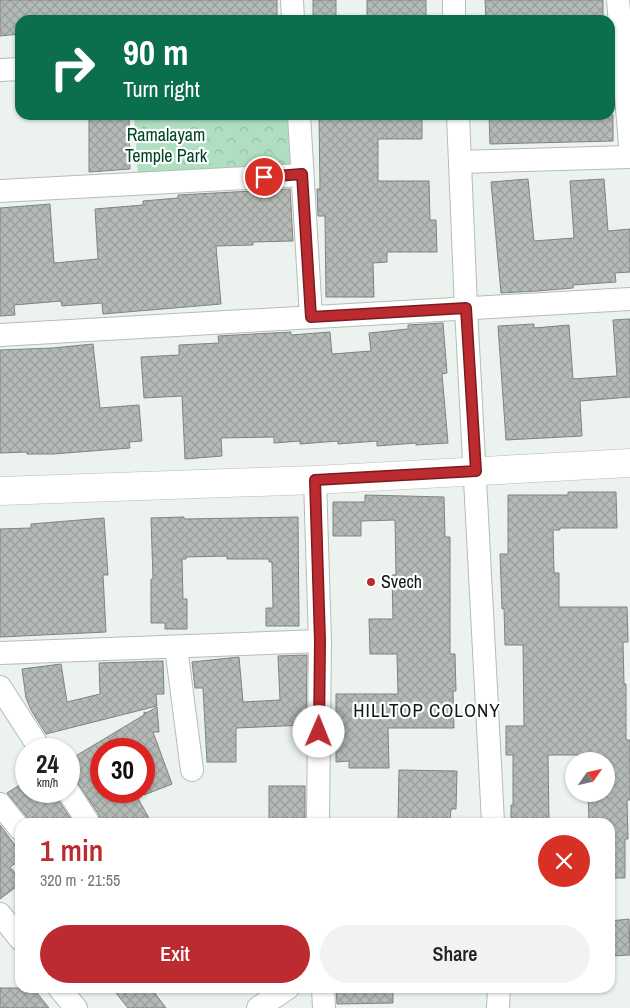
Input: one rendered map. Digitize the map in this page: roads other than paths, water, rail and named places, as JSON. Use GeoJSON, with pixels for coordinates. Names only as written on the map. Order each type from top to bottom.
{"type":"FeatureCollection","features":[{"type":"Feature","properties":{"kind":"street"},"geometry":{"type":"LineString","coordinates":[[292,0],[293,15]]}},
{"type":"Feature","properties":{"kind":"street"},"geometry":{"type":"LineString","coordinates":[[454,0],[454,15]]}},
{"type":"Feature","properties":{"kind":"street"},"geometry":{"type":"LineString","coordinates":[[618,0],[626,40],[630,144]]}},
{"type":"Feature","properties":{"kind":"street"},"geometry":{"type":"LineString","coordinates":[[0,70],[15,69]]}},
{"type":"Feature","properties":{"kind":"street"},"geometry":{"type":"LineString","coordinates":[[299,120],[311,317]]}},
{"type":"Feature","properties":{"kind":"street"},"geometry":{"type":"LineString","coordinates":[[458,120],[466,308],[493,818]]}},
{"type":"Feature","properties":{"kind":"street"},"geometry":{"type":"LineString","coordinates":[[460,162],[630,157]]}},
{"type":"Feature","properties":{"kind":"street"},"geometry":{"type":"LineString","coordinates":[[0,191],[302,174]]}},
{"type":"Feature","properties":{"kind":"street"},"geometry":{"type":"LineString","coordinates":[[0,335],[630,298]]}},
{"type":"Feature","properties":{"kind":"street"},"geometry":{"type":"LineString","coordinates":[[0,491],[315,480],[630,463]]}},
{"type":"Feature","properties":{"kind":"street"},"geometry":{"type":"LineString","coordinates":[[315,480],[320,641],[318,818]]}},
{"type":"Feature","properties":{"kind":"street"},"geometry":{"type":"LineString","coordinates":[[0,653],[320,641]]}},
{"type":"Feature","properties":{"kind":"street"},"geometry":{"type":"LineString","coordinates":[[176,647],[192,770]]}},
{"type":"Feature","properties":{"kind":"street"},"geometry":{"type":"LineString","coordinates":[[0,687],[33,738]]}},
{"type":"Feature","properties":{"kind":"street"},"geometry":{"type":"LineString","coordinates":[[76,803],[85,818]]}},
{"type":"Feature","properties":{"kind":"street"},"geometry":{"type":"LineString","coordinates":[[0,804],[15,823]]}},
{"type":"Feature","properties":{"kind":"street"},"geometry":{"type":"LineString","coordinates":[[0,914],[15,933]]}},
{"type":"Feature","properties":{"kind":"street"},"geometry":{"type":"LineString","coordinates":[[63,993],[76,1008]]}},
{"type":"Feature","properties":{"kind":"street"},"geometry":{"type":"LineString","coordinates":[[258,1008],[280,993]]}},
{"type":"Feature","properties":{"kind":"street"},"geometry":{"type":"LineString","coordinates":[[323,993],[324,1008]]}},
{"type":"Feature","properties":{"kind":"street"},"geometry":{"type":"LineString","coordinates":[[498,1008],[499,993]]}},
{"type":"Feature","properties":{"kind":"place","name":"Svech"},"geometry":{"type":"Point","coordinates":[371,582]}},
{"type":"Feature","properties":{"kind":"district","name":"HILLTOP COLONY"},"geometry":{"type":"Point","coordinates":[427,710]}},
{"type":"Feature","properties":{"kind":"park label","name":"Ramalayam Temple Park"},"geometry":{"type":"Point","coordinates":[166,145]}}]}
